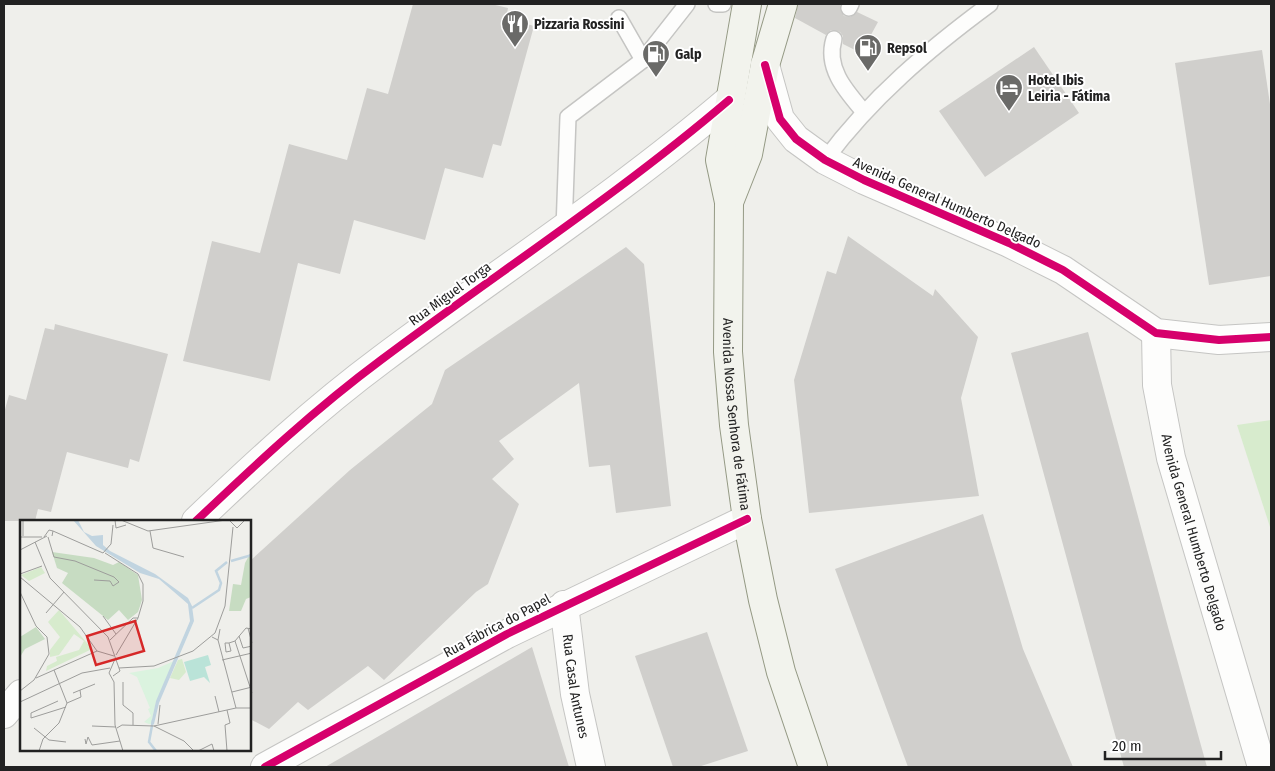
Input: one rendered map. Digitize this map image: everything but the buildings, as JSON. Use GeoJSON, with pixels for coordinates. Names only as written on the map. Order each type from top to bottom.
{"type":"FeatureCollection","features":[{"type":"Feature","properties":{"kind":"main road","name":"Avenida Nossa Senhora de Fátima"},"geometry":{"type":"LineString","coordinates":[[747,4],[720,160],[729,202],[728,352],[734,425],[747,519],[763,600],[781,672],[813,767]]}},
{"type":"Feature","properties":{"kind":"main road","name":"Avenida Nossa Senhora de Fátima"},"geometry":{"type":"LineString","coordinates":[[729,202],[748,154],[765,65],[783,4]]}},
{"type":"Feature","properties":{"kind":"street","name":"Avenida General Humberto Delgado"},"geometry":{"type":"LineString","coordinates":[[765,65],[780,119],[796,139],[825,160],[864,180],[1008,243],[1063,270],[1156,334],[1157,385],[1171,458],[1262,767]]}},
{"type":"Feature","properties":{"kind":"street","name":"Rua Miguel Torga"},"geometry":{"type":"LineString","coordinates":[[197,520],[276,444],[324,405],[388,355],[564,229],[657,159],[729,100]]}},
{"type":"Feature","properties":{"kind":"street"},"geometry":{"type":"LineString","coordinates":[[1156,334],[1219,340],[1271,337]]}},
{"type":"Feature","properties":{"kind":"street","name":"Rua Fábrica do Papel"},"geometry":{"type":"LineString","coordinates":[[265,767],[564,605],[747,519]]}},
{"type":"Feature","properties":{"kind":"street","name":"Rua Casal Antunes"},"geometry":{"type":"LineString","coordinates":[[564,605],[575,694],[590,767]]}},
{"type":"Feature","properties":{"kind":"street"},"geometry":{"type":"LineString","coordinates":[[4,714],[20,695]]}},
{"type":"Feature","properties":{"kind":"lane"},"geometry":{"type":"LineString","coordinates":[[564,229],[568,117],[643,60],[687,4]]}},
{"type":"Feature","properties":{"kind":"lane"},"geometry":{"type":"LineString","coordinates":[[716,4],[723,4]]}},
{"type":"Feature","properties":{"kind":"lane"},"geometry":{"type":"LineString","coordinates":[[825,160],[864,112],[905,71],[990,4]]}},
{"type":"Feature","properties":{"kind":"lane"},"geometry":{"type":"LineString","coordinates":[[619,18],[643,60]]}},
{"type":"Feature","properties":{"kind":"lane"},"geometry":{"type":"LineString","coordinates":[[834,39],[832,46],[834,74],[864,112]]}},
{"type":"Feature","properties":{"kind":"green space"},"geometry":{"type":"Polygon","coordinates":[[[1271,420],[1271,530],[1237,425],[1271,420]]]}},
{"type":"Feature","properties":{"kind":"cycle path"},"geometry":{"type":"LineString","coordinates":[[765,65],[780,119],[796,139],[825,160],[864,180],[1009,243],[1063,270],[1156,333],[1219,340],[1271,337]]}},
{"type":"Feature","properties":{"kind":"cycle path"},"geometry":{"type":"LineString","coordinates":[[197,520],[286,438],[357,379],[601,201],[729,100]]}},
{"type":"Feature","properties":{"kind":"cycle path"},"geometry":{"type":"LineString","coordinates":[[265,767],[507,634],[747,519]]}},
{"type":"Feature","properties":{"kind":"place","name":"Pizzaria Rossini"},"geometry":{"type":"Point","coordinates":[515,48]}},
{"type":"Feature","properties":{"kind":"place","name":"Repsol"},"geometry":{"type":"Point","coordinates":[868,72]}},
{"type":"Feature","properties":{"kind":"place","name":"Galp"},"geometry":{"type":"Point","coordinates":[656,78]}},
{"type":"Feature","properties":{"kind":"place","name":"Hotel Ibis Leiria - Fátima"},"geometry":{"type":"Point","coordinates":[1009,112]}}]}
